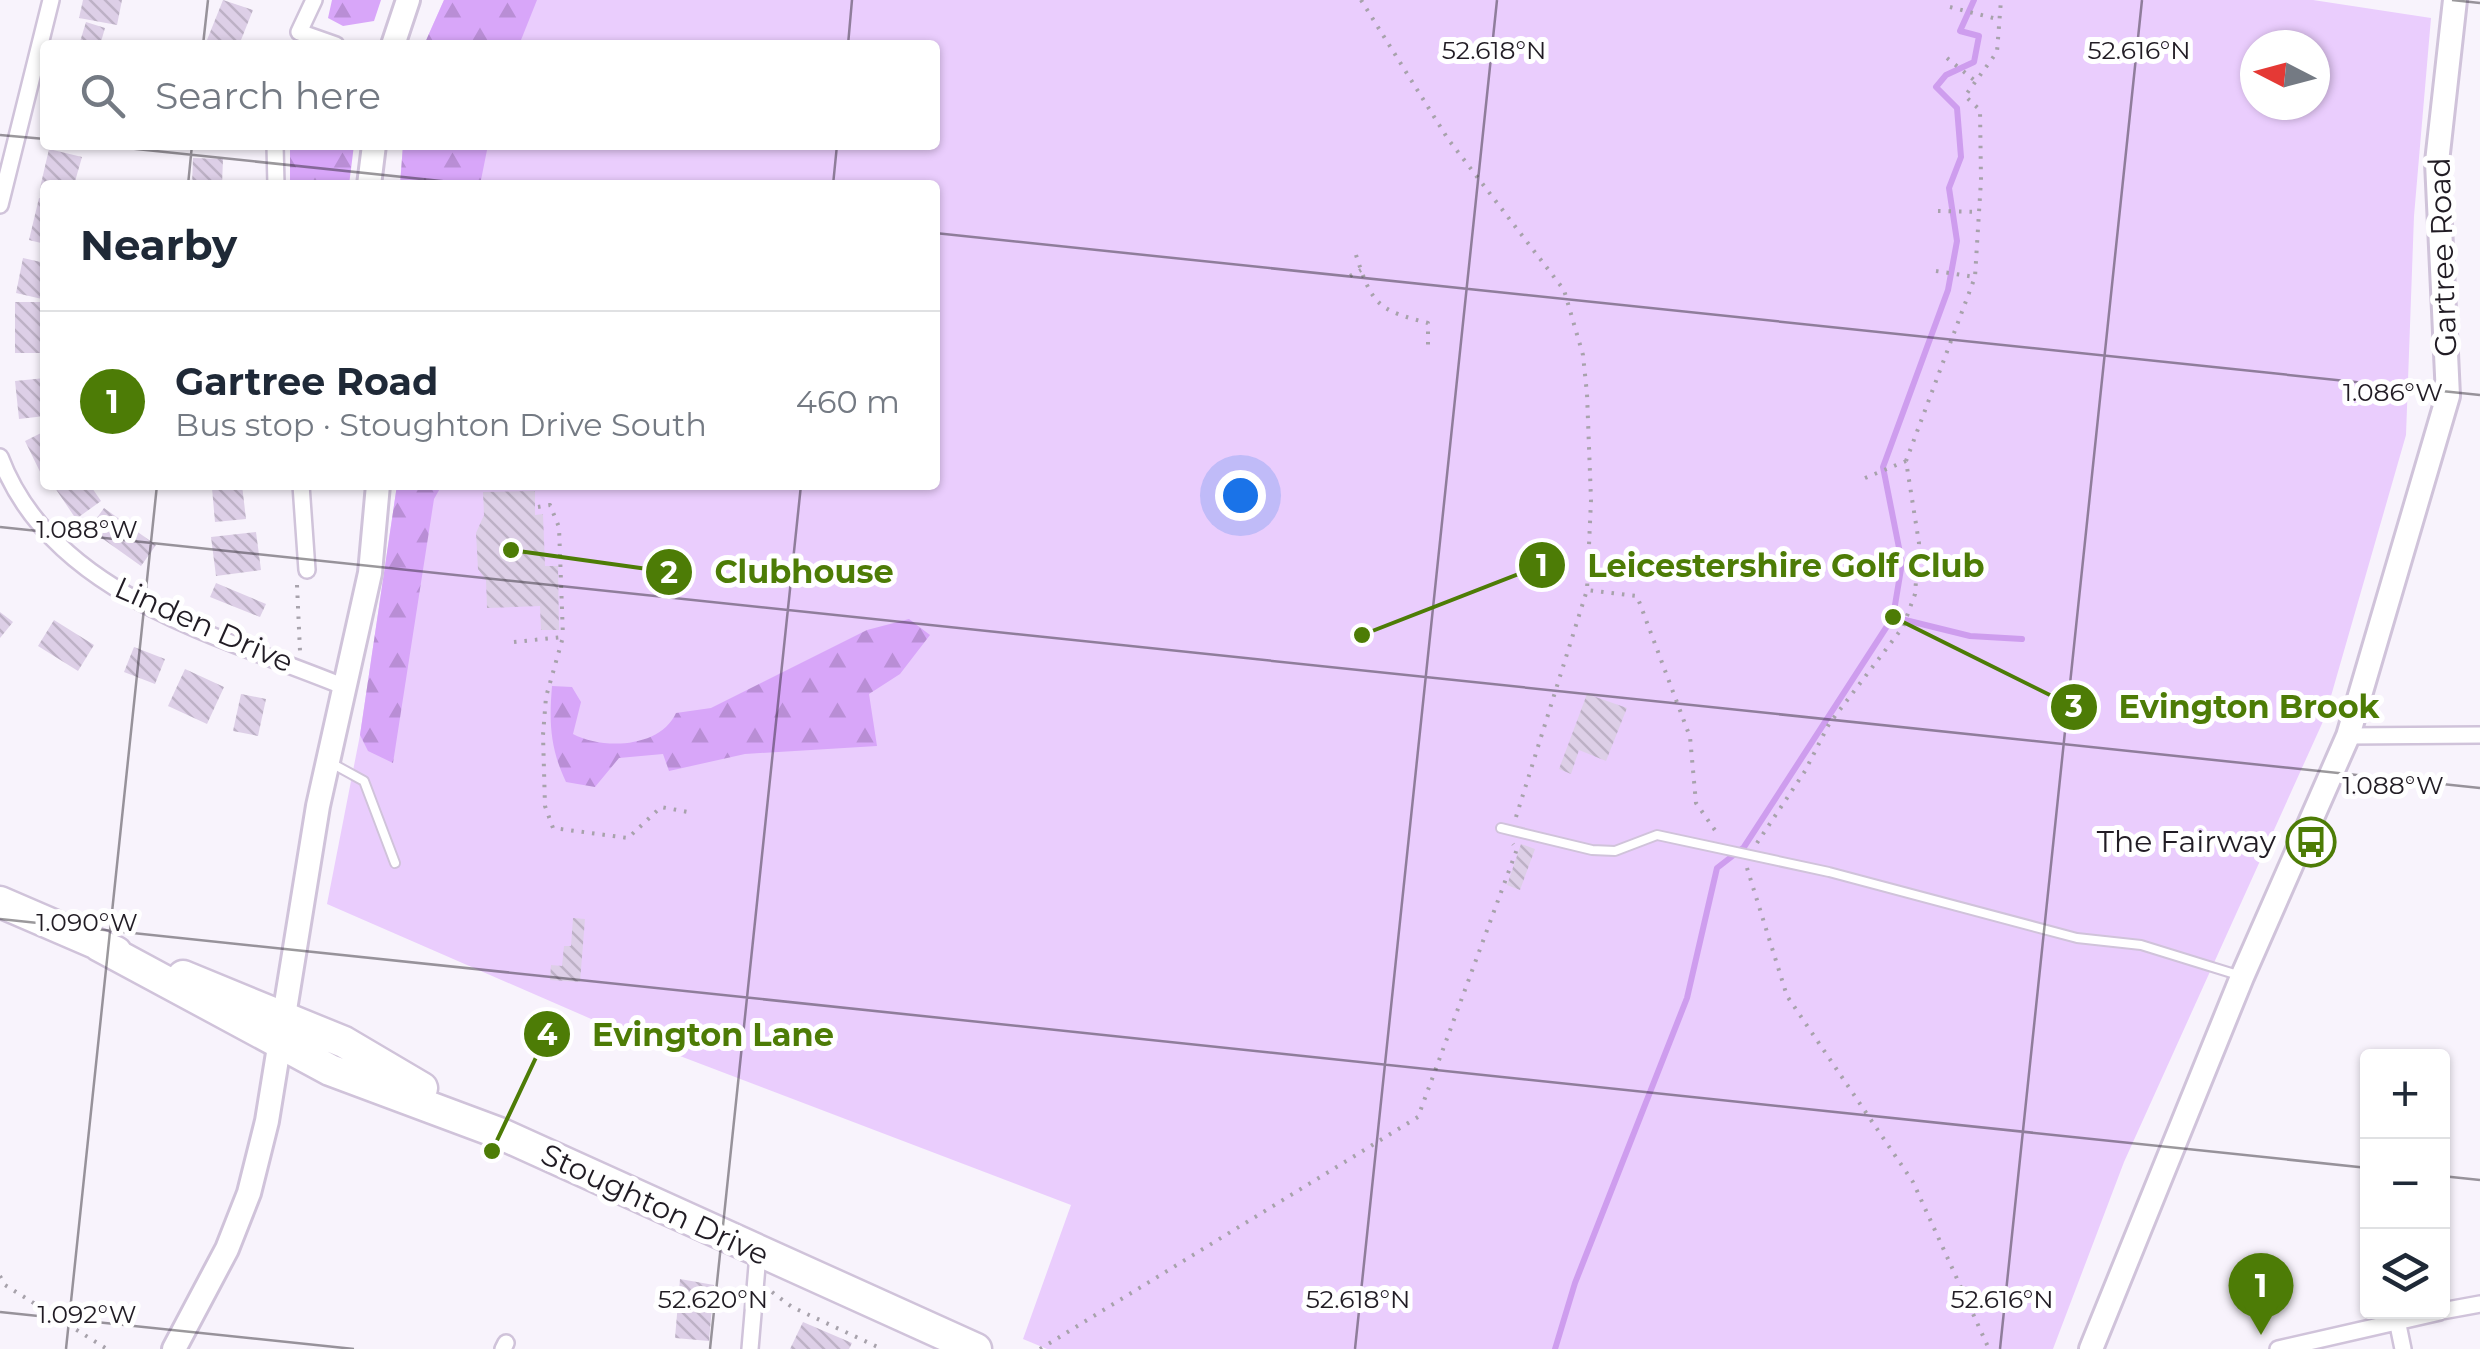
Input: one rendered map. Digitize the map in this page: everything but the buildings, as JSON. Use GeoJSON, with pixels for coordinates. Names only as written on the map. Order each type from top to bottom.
{"type":"FeatureCollection","features":[{"type":"Feature","properties":{"kind":"highway","name":"Stoughton Drive"},"geometry":{"type":"LineString","coordinates":[[0,902],[281,1029],[344,1042],[499,1133],[758,1267],[976,1349]]}},
{"type":"Feature","properties":{"kind":"main road"},"geometry":{"type":"LineString","coordinates":[[394,40],[408,0]]}},
{"type":"Feature","properties":{"kind":"main road","name":"Gartree Road"},"geometry":{"type":"LineString","coordinates":[[2091,1349],[2242,977],[2348,736],[2448,396],[2437,162],[2455,0]]}},
{"type":"Feature","properties":{"kind":"main road"},"geometry":{"type":"LineString","coordinates":[[370,180],[373,150]]}},
{"type":"Feature","properties":{"kind":"main road"},"geometry":{"type":"LineString","coordinates":[[174,1349],[228,1249],[249,1193],[267,1121],[329,762],[370,573],[378,490]]}},
{"type":"Feature","properties":{"kind":"street"},"geometry":{"type":"LineString","coordinates":[[41,40],[51,0]]}},
{"type":"Feature","properties":{"kind":"street"},"geometry":{"type":"LineString","coordinates":[[297,39],[314,0]]}},
{"type":"Feature","properties":{"kind":"street"},"geometry":{"type":"LineString","coordinates":[[0,205],[40,44]]}},
{"type":"Feature","properties":{"kind":"street"},"geometry":{"type":"LineString","coordinates":[[275,150],[276,180]]}},
{"type":"Feature","properties":{"kind":"street","name":"Linden Drive"},"geometry":{"type":"LineString","coordinates":[[0,457],[26,504],[49,534],[112,588],[344,687]]}},
{"type":"Feature","properties":{"kind":"street"},"geometry":{"type":"LineString","coordinates":[[301,490],[307,570]]}},
{"type":"Feature","properties":{"kind":"street"},"geometry":{"type":"LineString","coordinates":[[2348,736],[2480,735]]}},
{"type":"Feature","properties":{"kind":"street"},"geometry":{"type":"LineString","coordinates":[[750,1349],[758,1267]]}},
{"type":"Feature","properties":{"kind":"street"},"geometry":{"type":"LineString","coordinates":[[2450,1309],[2480,1304]]}},
{"type":"Feature","properties":{"kind":"street"},"geometry":{"type":"LineString","coordinates":[[2278,1349],[2402,1319]]}},
{"type":"Feature","properties":{"kind":"street"},"geometry":{"type":"LineString","coordinates":[[2397,1320],[2403,1349]]}},
{"type":"Feature","properties":{"kind":"lane"},"geometry":{"type":"LineString","coordinates":[[329,762],[364,781],[395,863]]}},
{"type":"Feature","properties":{"kind":"lane"},"geometry":{"type":"LineString","coordinates":[[1501,828],[1592,850],[1615,851],[1657,835],[1829,872],[2076,938],[2141,945],[2242,977]]}},
{"type":"Feature","properties":{"kind":"path"},"geometry":{"type":"LineString","coordinates":[[1040,1349],[1418,1116],[1517,849],[1501,828],[1516,817],[1587,590],[1591,500],[1587,394],[1583,355],[1564,290],[1448,139],[1361,0]]}},
{"type":"Feature","properties":{"kind":"path"},"geometry":{"type":"LineString","coordinates":[[1989,1349],[1912,1182],[1787,996],[1746,855],[1829,724],[1903,628],[1915,594],[1919,543],[1906,461],[1975,278],[1980,212],[1980,110],[1965,96],[1997,52],[2001,0]]}},
{"type":"Feature","properties":{"kind":"path"},"geometry":{"type":"LineString","coordinates":[[1950,7],[1998,18]]}},
{"type":"Feature","properties":{"kind":"path"},"geometry":{"type":"LineString","coordinates":[[1946,58],[1974,80]]}},
{"type":"Feature","properties":{"kind":"path"},"geometry":{"type":"LineString","coordinates":[[1938,212],[1980,212]]}},
{"type":"Feature","properties":{"kind":"path"},"geometry":{"type":"LineString","coordinates":[[1356,255],[1376,304],[1393,315],[1428,324],[1428,351]]}},
{"type":"Feature","properties":{"kind":"path"},"geometry":{"type":"LineString","coordinates":[[1350,276],[1361,270]]}},
{"type":"Feature","properties":{"kind":"path"},"geometry":{"type":"LineString","coordinates":[[1936,271],[1975,278]]}},
{"type":"Feature","properties":{"kind":"path"},"geometry":{"type":"LineString","coordinates":[[1865,478],[1906,461]]}},
{"type":"Feature","properties":{"kind":"path"},"geometry":{"type":"LineString","coordinates":[[538,508],[550,505],[559,527],[563,637],[546,696],[543,735],[545,806],[552,828],[628,838],[661,807],[693,813]]}},
{"type":"Feature","properties":{"kind":"path"},"geometry":{"type":"LineString","coordinates":[[300,668],[297,578],[307,570]]}},
{"type":"Feature","properties":{"kind":"path"},"geometry":{"type":"LineString","coordinates":[[1587,590],[1638,596],[1690,737],[1696,803],[1728,850]]}},
{"type":"Feature","properties":{"kind":"path"},"geometry":{"type":"LineString","coordinates":[[514,642],[563,637]]}},
{"type":"Feature","properties":{"kind":"path"},"geometry":{"type":"LineString","coordinates":[[758,1267],[792,1307],[882,1349]]}},
{"type":"Feature","properties":{"kind":"path"},"geometry":{"type":"LineString","coordinates":[[0,1276],[5,1285],[107,1349]]}},
{"type":"Feature","properties":{"kind":"shaded area"},"geometry":{"type":"Polygon","coordinates":[[[444,0],[2313,0],[2431,18],[2414,216],[2406,435],[2325,717],[2124,1162],[2053,1349],[1047,1349],[1023,1339],[1071,1205],[651,1045],[327,904],[360,735],[396,490],[940,490],[940,180],[400,180],[403,150],[940,150],[940,40],[426,40],[444,0]]]}},
{"type":"Feature","properties":{"kind":"green space"},"geometry":{"type":"Polygon","coordinates":[[[332,0],[381,0],[374,21],[343,26],[328,18],[332,0]]]}},
{"type":"Feature","properties":{"kind":"green space"},"geometry":{"type":"Polygon","coordinates":[[[444,0],[537,0],[521,40],[426,40],[444,0]]]}},
{"type":"Feature","properties":{"kind":"green space"},"geometry":{"type":"Polygon","coordinates":[[[290,150],[353,150],[350,180],[290,180],[290,150]]]}},
{"type":"Feature","properties":{"kind":"green space"},"geometry":{"type":"Polygon","coordinates":[[[403,150],[487,150],[481,180],[400,180],[403,150]]]}},
{"type":"Feature","properties":{"kind":"green space"},"geometry":{"type":"Polygon","coordinates":[[[396,490],[439,490],[434,499],[393,763],[368,751],[360,735],[396,490]]]}},
{"type":"Feature","properties":{"kind":"green space"},"geometry":{"type":"Polygon","coordinates":[[[909,619],[930,635],[900,674],[869,694],[877,746],[745,754],[669,771],[663,754],[619,758],[595,787],[566,782],[552,735],[552,686],[572,687],[581,702],[573,734],[600,742],[630,743],[657,733],[676,713],[711,708],[867,630],[909,619]]]}},
{"type":"Feature","properties":{"kind":"waterway"},"geometry":{"type":"LineString","coordinates":[[1555,1349],[1575,1283],[1687,998],[1717,868],[1744,847],[1893,617],[1902,563],[1883,467],[1948,290],[1957,241],[1949,188],[1961,157],[1957,108],[1936,87],[1946,75],[1974,62],[1979,36],[1960,31],[1974,0]]}},
{"type":"Feature","properties":{"kind":"waterway"},"geometry":{"type":"LineString","coordinates":[[1893,617],[1970,636],[2022,639]]}},
{"type":"Feature","properties":{"kind":"place","name":"Clubhouse"},"geometry":{"type":"Point","coordinates":[511,550]}},
{"type":"Feature","properties":{"kind":"place","name":"Evington Brook"},"geometry":{"type":"Point","coordinates":[1893,617]}},
{"type":"Feature","properties":{"kind":"place","name":"Leicestershire Golf Club"},"geometry":{"type":"Point","coordinates":[1362,635]}},
{"type":"Feature","properties":{"kind":"place","name":"The Fairway"},"geometry":{"type":"Point","coordinates":[2311,842]}},
{"type":"Feature","properties":{"kind":"place","name":"Evington Lane"},"geometry":{"type":"Point","coordinates":[492,1151]}},
{"type":"Feature","properties":{"kind":"place","name":"Gartree Road"},"geometry":{"type":"Point","coordinates":[2261,1335]}}]}
